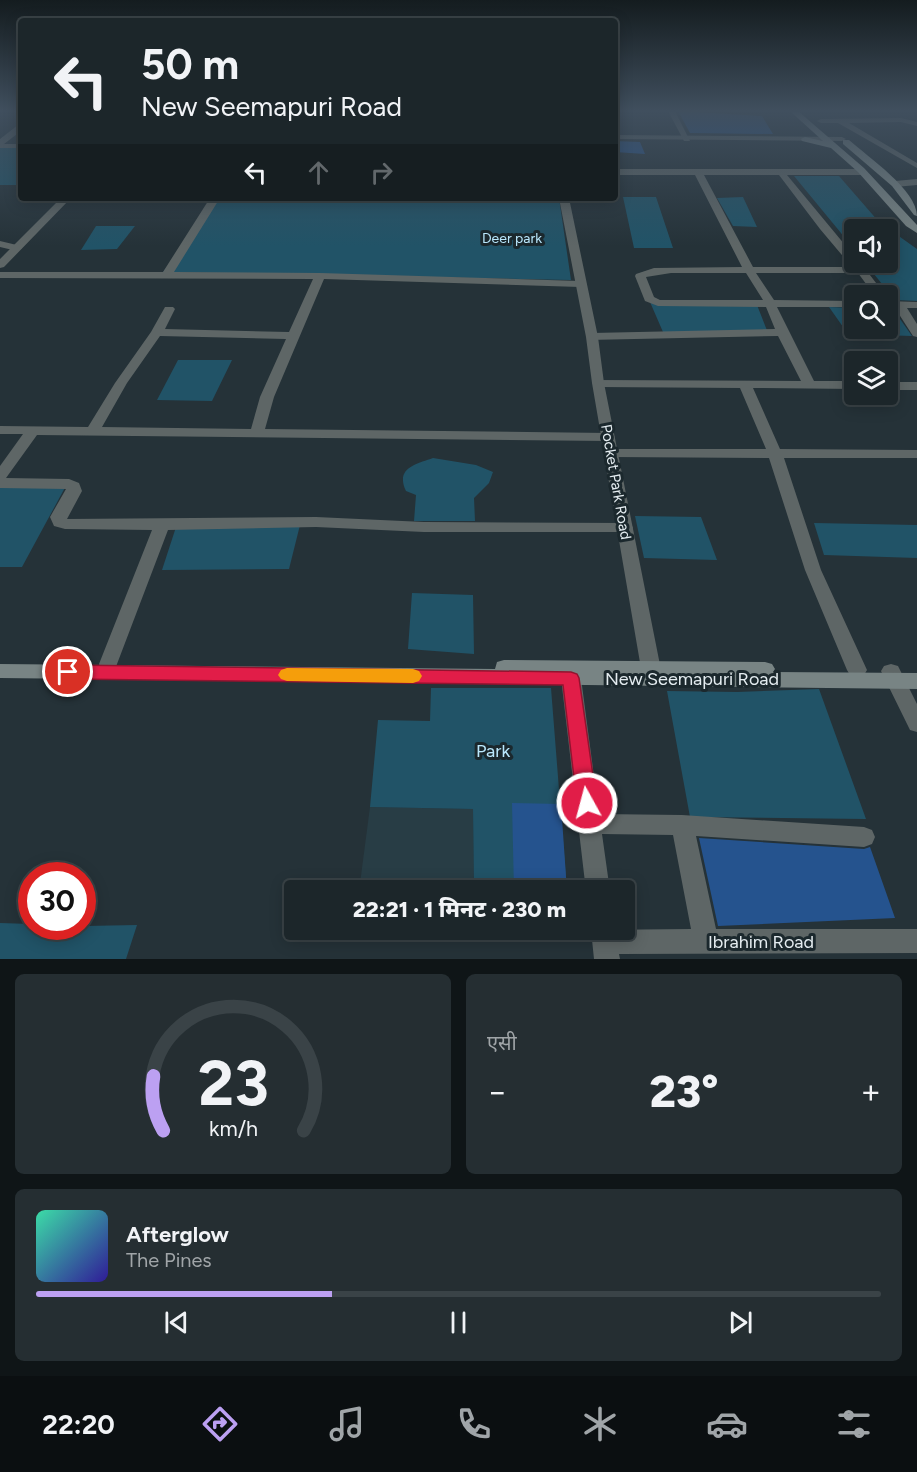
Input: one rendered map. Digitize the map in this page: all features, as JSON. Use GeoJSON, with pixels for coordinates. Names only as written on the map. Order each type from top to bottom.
{"type":"FeatureCollection","features":[{"type":"Feature","properties":{"kind":"main road"},"geometry":{"type":"LineString","coordinates":[[850,156],[909,224],[917,230]]}},
{"type":"Feature","properties":{"kind":"main road"},"geometry":{"type":"LineString","coordinates":[[856,156],[894,184],[917,213]]}},
{"type":"Feature","properties":{"kind":"main road","name":"New Seemapuri Road"},"geometry":{"type":"LineString","coordinates":[[0,663],[652,674],[893,676],[917,671]]}},
{"type":"Feature","properties":{"kind":"main road","name":"New Seemapuri Road"},"geometry":{"type":"LineString","coordinates":[[0,671],[571,678],[857,670],[917,681]]}},
{"type":"Feature","properties":{"kind":"street"},"geometry":{"type":"LineString","coordinates":[[899,156],[917,166]]}},
{"type":"Feature","properties":{"kind":"street"},"geometry":{"type":"LineString","coordinates":[[618,172],[863,172]]}},
{"type":"Feature","properties":{"kind":"street"},"geometry":{"type":"LineString","coordinates":[[699,172],[749,270],[770,303],[809,384]]}},
{"type":"Feature","properties":{"kind":"street"},"geometry":{"type":"LineString","coordinates":[[782,172],[823,227],[844,250]]}},
{"type":"Feature","properties":{"kind":"street"},"geometry":{"type":"LineString","coordinates":[[894,184],[917,182]]}},
{"type":"Feature","properties":{"kind":"street"},"geometry":{"type":"LineString","coordinates":[[0,265],[63,201]]}},
{"type":"Feature","properties":{"kind":"street"},"geometry":{"type":"LineString","coordinates":[[167,275],[213,201]]}},
{"type":"Feature","properties":{"kind":"street","name":"Pocket Park Road"},"geometry":{"type":"LineString","coordinates":[[565,201],[592,337],[598,383],[652,674]]}},
{"type":"Feature","properties":{"kind":"street"},"geometry":{"type":"LineString","coordinates":[[0,244],[16,248]]}},
{"type":"Feature","properties":{"kind":"street"},"geometry":{"type":"LineString","coordinates":[[844,270],[654,271],[640,276],[649,299],[658,303],[844,304]]}},
{"type":"Feature","properties":{"kind":"street"},"geometry":{"type":"LineString","coordinates":[[0,274],[320,276],[580,284]]}},
{"type":"Feature","properties":{"kind":"street"},"geometry":{"type":"LineString","coordinates":[[257,433],[267,397],[320,276]]}},
{"type":"Feature","properties":{"kind":"street"},"geometry":{"type":"LineString","coordinates":[[898,304],[917,305]]}},
{"type":"Feature","properties":{"kind":"street"},"geometry":{"type":"LineString","coordinates":[[93,431],[157,332],[169,309]]}},
{"type":"Feature","properties":{"kind":"street"},"geometry":{"type":"LineString","coordinates":[[898,310],[917,333]]}},
{"type":"Feature","properties":{"kind":"street"},"geometry":{"type":"LineString","coordinates":[[157,332],[293,336]]}},
{"type":"Feature","properties":{"kind":"street"},"geometry":{"type":"LineString","coordinates":[[592,337],[782,332]]}},
{"type":"Feature","properties":{"kind":"street"},"geometry":{"type":"LineString","coordinates":[[598,383],[844,385]]}},
{"type":"Feature","properties":{"kind":"street"},"geometry":{"type":"LineString","coordinates":[[745,384],[775,454],[813,570],[857,670]]}},
{"type":"Feature","properties":{"kind":"street"},"geometry":{"type":"LineString","coordinates":[[898,386],[917,386]]}},
{"type":"Feature","properties":{"kind":"street"},"geometry":{"type":"LineString","coordinates":[[0,430],[608,437]]}},
{"type":"Feature","properties":{"kind":"street"},"geometry":{"type":"LineString","coordinates":[[0,476],[33,430]]}},
{"type":"Feature","properties":{"kind":"street"},"geometry":{"type":"LineString","coordinates":[[611,453],[917,454]]}},
{"type":"Feature","properties":{"kind":"street"},"geometry":{"type":"LineString","coordinates":[[0,483],[74,486],[74,491],[58,517],[60,522],[65,524],[316,522],[424,527],[625,528]]}},
{"type":"Feature","properties":{"kind":"street"},"geometry":{"type":"LineString","coordinates":[[108,664],[162,525]]}},
{"type":"Feature","properties":{"kind":"street"},"geometry":{"type":"LineString","coordinates":[[893,676],[917,724]]}},
{"type":"Feature","properties":{"kind":"street"},"geometry":{"type":"LineString","coordinates":[[571,678],[597,880]]}},
{"type":"Feature","properties":{"kind":"street"},"geometry":{"type":"LineString","coordinates":[[590,824],[682,825],[864,837]]}},
{"type":"Feature","properties":{"kind":"street"},"geometry":{"type":"LineString","coordinates":[[682,825],[706,942]]}},
{"type":"Feature","properties":{"kind":"street","name":"Ibrahim Road"},"geometry":{"type":"LineString","coordinates":[[605,944],[917,941]]}},
{"type":"Feature","properties":{"kind":"shaded area"},"geometry":{"type":"Polygon","coordinates":[[[370,807],[473,809],[474,880],[360,880],[370,807]]]}},
{"type":"Feature","properties":{"kind":"green space"},"geometry":{"type":"Polygon","coordinates":[[[0,156],[18,156],[18,185],[0,185],[0,156]]]}},
{"type":"Feature","properties":{"kind":"green space"},"geometry":{"type":"Polygon","coordinates":[[[794,176],[839,176],[876,219],[844,219],[844,237],[794,176]]]}},
{"type":"Feature","properties":{"kind":"green space"},"geometry":{"type":"Polygon","coordinates":[[[623,197],[656,197],[673,248],[634,248],[623,197]]]}},
{"type":"Feature","properties":{"kind":"green space"},"geometry":{"type":"Polygon","coordinates":[[[743,197],[757,227],[733,226],[717,198],[743,197]]]}},
{"type":"Feature","properties":{"kind":"green space","name":"Deer park"},"geometry":{"type":"Polygon","coordinates":[[[218,201],[559,201],[571,280],[163,272],[218,201]]]}},
{"type":"Feature","properties":{"kind":"green space"},"geometry":{"type":"Polygon","coordinates":[[[96,226],[135,226],[117,249],[81,250],[96,226]]]}},
{"type":"Feature","properties":{"kind":"green space"},"geometry":{"type":"Polygon","coordinates":[[[898,236],[917,249],[917,301],[898,300],[898,285],[883,285],[873,273],[898,273],[898,236]]]}},
{"type":"Feature","properties":{"kind":"green space"},"geometry":{"type":"Polygon","coordinates":[[[650,302],[757,305],[768,333],[663,332],[650,302]]]}},
{"type":"Feature","properties":{"kind":"green space"},"geometry":{"type":"Polygon","coordinates":[[[829,307],[844,308],[844,328],[829,307]]]}},
{"type":"Feature","properties":{"kind":"green space"},"geometry":{"type":"Polygon","coordinates":[[[898,316],[912,336],[898,336],[898,316]]]}},
{"type":"Feature","properties":{"kind":"green space"},"geometry":{"type":"Polygon","coordinates":[[[178,360],[232,360],[212,401],[157,400],[178,360]]]}},
{"type":"Feature","properties":{"kind":"green space"},"geometry":{"type":"Polygon","coordinates":[[[433,458],[476,465],[493,472],[489,483],[474,498],[475,521],[414,521],[416,495],[406,491],[403,477],[409,468],[433,458]]]}},
{"type":"Feature","properties":{"kind":"green space"},"geometry":{"type":"Polygon","coordinates":[[[0,480],[68,482],[22,567],[0,567],[0,480]]]}},
{"type":"Feature","properties":{"kind":"green space"},"geometry":{"type":"Polygon","coordinates":[[[635,516],[701,517],[717,560],[644,558],[635,516]]]}},
{"type":"Feature","properties":{"kind":"green space"},"geometry":{"type":"Polygon","coordinates":[[[814,523],[917,525],[917,558],[824,555],[814,523]]]}},
{"type":"Feature","properties":{"kind":"green space"},"geometry":{"type":"Polygon","coordinates":[[[177,524],[300,525],[289,569],[162,570],[177,524]]]}},
{"type":"Feature","properties":{"kind":"green space"},"geometry":{"type":"Polygon","coordinates":[[[412,593],[473,595],[474,654],[408,649],[412,593]]]}},
{"type":"Feature","properties":{"kind":"green space","name":"Park"},"geometry":{"type":"Polygon","coordinates":[[[431,688],[551,688],[566,880],[474,880],[473,809],[370,807],[378,720],[430,721],[431,688]]]}},
{"type":"Feature","properties":{"kind":"green space"},"geometry":{"type":"Polygon","coordinates":[[[819,689],[866,819],[690,817],[667,691],[737,692],[819,689]]]}},
{"type":"Feature","properties":{"kind":"green space"},"geometry":{"type":"Polygon","coordinates":[[[0,923],[18,924],[18,940],[96,940],[96,926],[137,925],[126,959],[0,959],[0,923]]]}},
{"type":"Feature","properties":{"kind":"building"},"geometry":{"type":"Polygon","coordinates":[[[512,803],[561,804],[566,880],[514,880],[512,803]]]}},
{"type":"Feature","properties":{"kind":"building"},"geometry":{"type":"Polygon","coordinates":[[[699,838],[864,849],[870,847],[895,918],[718,926],[699,838]]]}},
{"type":"Feature","properties":{"kind":"slow traffic"},"geometry":{"type":"LineString","coordinates":[[287,675],[413,676]]}},
{"type":"Feature","properties":{"kind":"route"},"geometry":{"type":"LineString","coordinates":[[68,672],[571,678],[587,803]]}}]}
